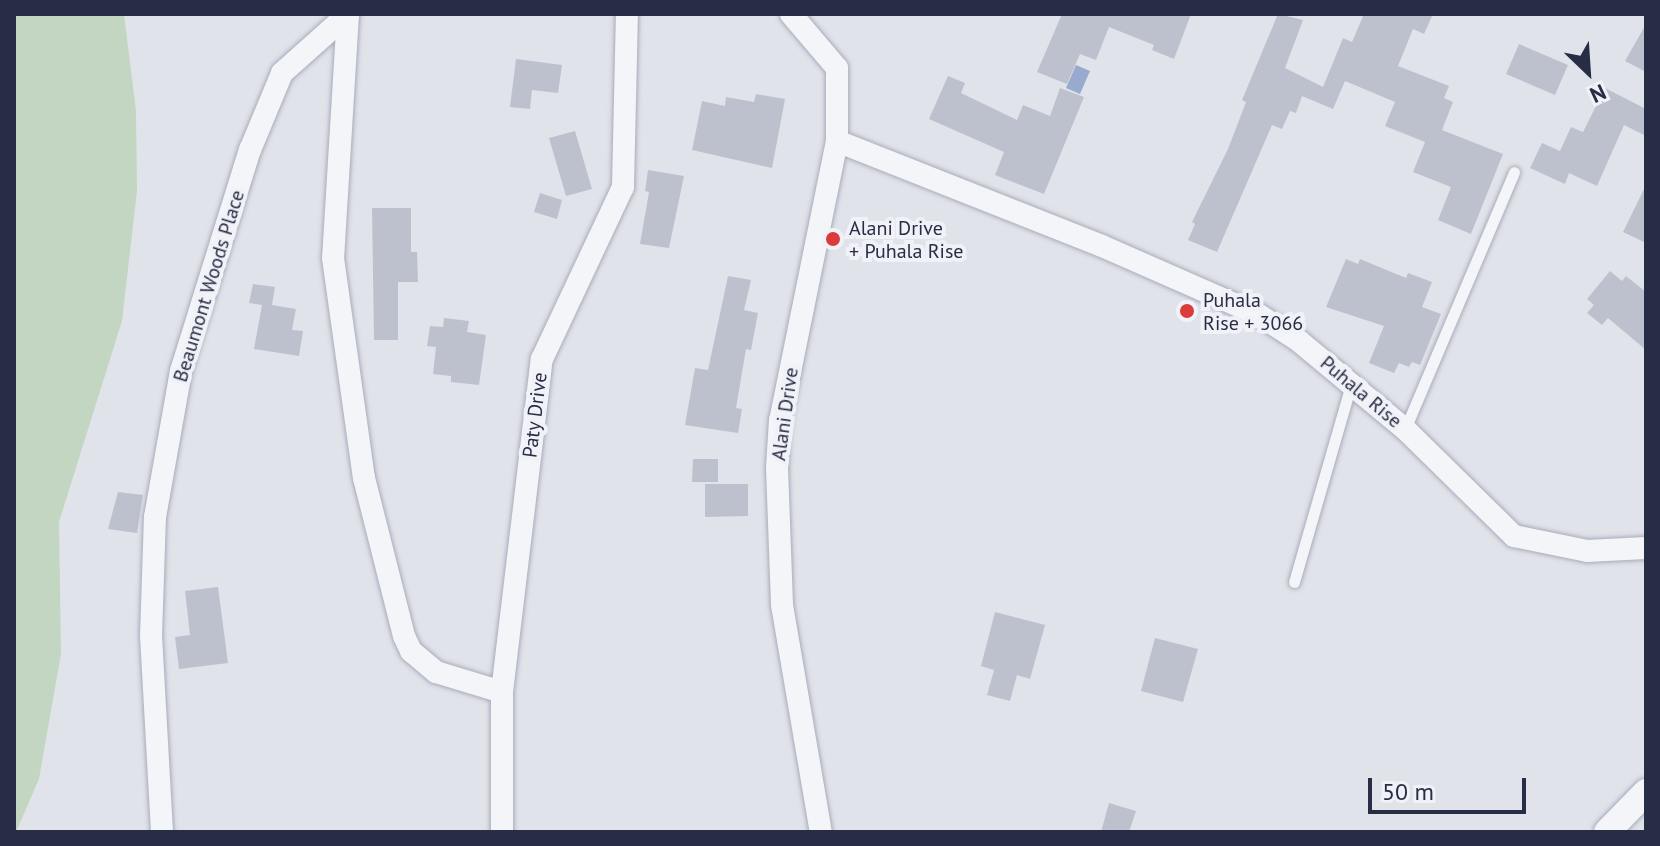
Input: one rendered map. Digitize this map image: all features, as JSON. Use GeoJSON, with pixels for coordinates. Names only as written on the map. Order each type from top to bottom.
{"type":"FeatureCollection","features":[{"type":"Feature","properties":{"kind":"street","name":"Beaumont Woods Place"},"geometry":{"type":"LineString","coordinates":[[348,14],[333,258],[364,478],[411,651],[436,672],[502,692]]}},
{"type":"Feature","properties":{"kind":"street","name":"Beaumont Woods Place"},"geometry":{"type":"LineString","coordinates":[[162,832],[151,636],[155,517],[181,371],[250,150],[282,73],[348,14]]}},
{"type":"Feature","properties":{"kind":"street","name":"Paty Drive"},"geometry":{"type":"LineString","coordinates":[[502,832],[502,692],[542,359],[623,187],[627,14]]}},
{"type":"Feature","properties":{"kind":"street","name":"Alani Drive"},"geometry":{"type":"LineString","coordinates":[[791,14],[837,68],[837,141],[780,420],[777,468],[782,605],[821,832]]}},
{"type":"Feature","properties":{"kind":"street","name":"Puhala Rise"},"geometry":{"type":"LineString","coordinates":[[837,141],[1102,246],[1259,315],[1299,341],[1405,429],[1514,536],[1587,551],[1646,548]]}},
{"type":"Feature","properties":{"kind":"street"},"geometry":{"type":"LineString","coordinates":[[1607,832],[1646,792]]}},
{"type":"Feature","properties":{"kind":"lane"},"geometry":{"type":"LineString","coordinates":[[1405,429],[1514,172]]}},
{"type":"Feature","properties":{"kind":"lane"},"geometry":{"type":"LineString","coordinates":[[1294,582],[1351,383]]}},
{"type":"Feature","properties":{"kind":"green space"},"geometry":{"type":"Polygon","coordinates":[[[14,14],[124,14],[136,111],[137,191],[122,321],[59,522],[61,654],[39,779],[16,832],[14,14]]]}},
{"type":"Feature","properties":{"kind":"water"},"geometry":{"type":"Polygon","coordinates":[[[1076,65],[1090,71],[1080,94],[1066,88],[1076,65]]]}},
{"type":"Feature","properties":{"kind":"building"},"geometry":{"type":"Polygon","coordinates":[[[1062,14],[1191,14],[1174,59],[1152,50],[1154,45],[1109,27],[1096,60],[1080,54],[1067,84],[1037,72],[1062,14]]]}},
{"type":"Feature","properties":{"kind":"building"},"geometry":{"type":"Polygon","coordinates":[[[1278,14],[1303,20],[1285,68],[1323,87],[1343,38],[1352,42],[1364,14],[1433,14],[1424,34],[1413,29],[1398,66],[1449,86],[1444,98],[1453,102],[1442,130],[1503,154],[1471,234],[1438,220],[1451,187],[1413,172],[1425,142],[1385,126],[1395,102],[1345,81],[1333,109],[1302,96],[1296,113],[1290,111],[1282,129],[1272,125],[1217,252],[1188,240],[1195,224],[1192,222],[1228,149],[1246,102],[1242,100],[1278,14]]]}},
{"type":"Feature","properties":{"kind":"building"},"geometry":{"type":"Polygon","coordinates":[[[1646,24],[1646,72],[1625,61],[1646,24]]]}},
{"type":"Feature","properties":{"kind":"building"},"geometry":{"type":"Polygon","coordinates":[[[1519,44],[1568,65],[1555,95],[1506,74],[1519,44]]]}},
{"type":"Feature","properties":{"kind":"building"},"geometry":{"type":"Polygon","coordinates":[[[516,59],[562,65],[558,93],[532,90],[530,109],[510,107],[516,59]]]}},
{"type":"Feature","properties":{"kind":"building"},"geometry":{"type":"Polygon","coordinates":[[[948,76],[965,83],[961,93],[1017,120],[1023,105],[1050,116],[1060,88],[1084,97],[1044,194],[995,175],[1004,152],[929,119],[948,76]]]}},
{"type":"Feature","properties":{"kind":"building"},"geometry":{"type":"Polygon","coordinates":[[[1605,88],[1646,109],[1646,136],[1624,125],[1597,186],[1569,173],[1565,184],[1530,168],[1542,143],[1560,151],[1571,127],[1583,132],[1605,88]]]}},
{"type":"Feature","properties":{"kind":"building"},"geometry":{"type":"Polygon","coordinates":[[[756,94],[785,99],[772,168],[692,150],[702,101],[725,106],[726,97],[754,102],[756,94]]]}},
{"type":"Feature","properties":{"kind":"building"},"geometry":{"type":"Polygon","coordinates":[[[575,131],[592,189],[566,196],[549,138],[575,131]]]}},
{"type":"Feature","properties":{"kind":"building"},"geometry":{"type":"Polygon","coordinates":[[[648,170],[684,176],[669,248],[640,244],[649,192],[645,191],[648,170]]]}},
{"type":"Feature","properties":{"kind":"building"},"geometry":{"type":"Polygon","coordinates":[[[1646,185],[1646,243],[1623,232],[1646,185]]]}},
{"type":"Feature","properties":{"kind":"building"},"geometry":{"type":"Polygon","coordinates":[[[540,193],[562,200],[557,219],[534,212],[540,193]]]}},
{"type":"Feature","properties":{"kind":"building"},"geometry":{"type":"Polygon","coordinates":[[[372,208],[411,208],[411,252],[417,252],[418,282],[398,282],[398,340],[374,340],[372,208]]]}},
{"type":"Feature","properties":{"kind":"building"},"geometry":{"type":"Polygon","coordinates":[[[1346,259],[1358,264],[1360,259],[1406,278],[1408,273],[1432,282],[1422,307],[1441,314],[1420,365],[1412,362],[1409,367],[1399,363],[1394,373],[1369,363],[1384,326],[1326,307],[1346,259]]]}},
{"type":"Feature","properties":{"kind":"building"},"geometry":{"type":"Polygon","coordinates":[[[1610,271],[1622,281],[1626,276],[1646,292],[1646,350],[1608,318],[1602,325],[1587,313],[1594,305],[1587,299],[1610,271]]]}},
{"type":"Feature","properties":{"kind":"building"},"geometry":{"type":"Polygon","coordinates":[[[728,276],[751,280],[744,310],[758,313],[751,350],[746,349],[736,408],[742,409],[738,433],[685,425],[695,368],[708,370],[728,276]]]}},
{"type":"Feature","properties":{"kind":"building"},"geometry":{"type":"Polygon","coordinates":[[[253,284],[275,287],[272,305],[296,309],[292,330],[303,331],[299,356],[254,349],[262,305],[249,303],[253,284]]]}},
{"type":"Feature","properties":{"kind":"building"},"geometry":{"type":"Polygon","coordinates":[[[444,318],[469,321],[467,332],[486,335],[479,385],[451,382],[451,376],[433,374],[436,347],[427,346],[430,326],[443,327],[444,318]]]}},
{"type":"Feature","properties":{"kind":"building"},"geometry":{"type":"Polygon","coordinates":[[[693,459],[718,459],[718,482],[692,482],[693,459]]]}},
{"type":"Feature","properties":{"kind":"building"},"geometry":{"type":"Polygon","coordinates":[[[705,484],[748,484],[748,516],[705,517],[705,484]]]}},
{"type":"Feature","properties":{"kind":"building"},"geometry":{"type":"Polygon","coordinates":[[[118,492],[143,495],[137,533],[108,529],[118,492]]]}},
{"type":"Feature","properties":{"kind":"building"},"geometry":{"type":"Polygon","coordinates":[[[218,587],[228,663],[179,669],[175,637],[190,635],[185,591],[218,587]]]}},
{"type":"Feature","properties":{"kind":"building"},"geometry":{"type":"Polygon","coordinates":[[[995,612],[1045,625],[1030,679],[1017,675],[1010,701],[987,695],[994,670],[981,666],[995,612]]]}},
{"type":"Feature","properties":{"kind":"building"},"geometry":{"type":"Polygon","coordinates":[[[1155,638],[1198,649],[1183,702],[1141,691],[1155,638]]]}},
{"type":"Feature","properties":{"kind":"building"},"geometry":{"type":"Polygon","coordinates":[[[1109,803],[1136,811],[1129,832],[1101,832],[1109,803]]]}},
{"type":"Feature","properties":{"kind":"place","name":"Alani Drive + Puhala Rise"},"geometry":{"type":"Point","coordinates":[833,239]}},
{"type":"Feature","properties":{"kind":"place","name":"Puhala Rise + 3066"},"geometry":{"type":"Point","coordinates":[1187,311]}}]}
